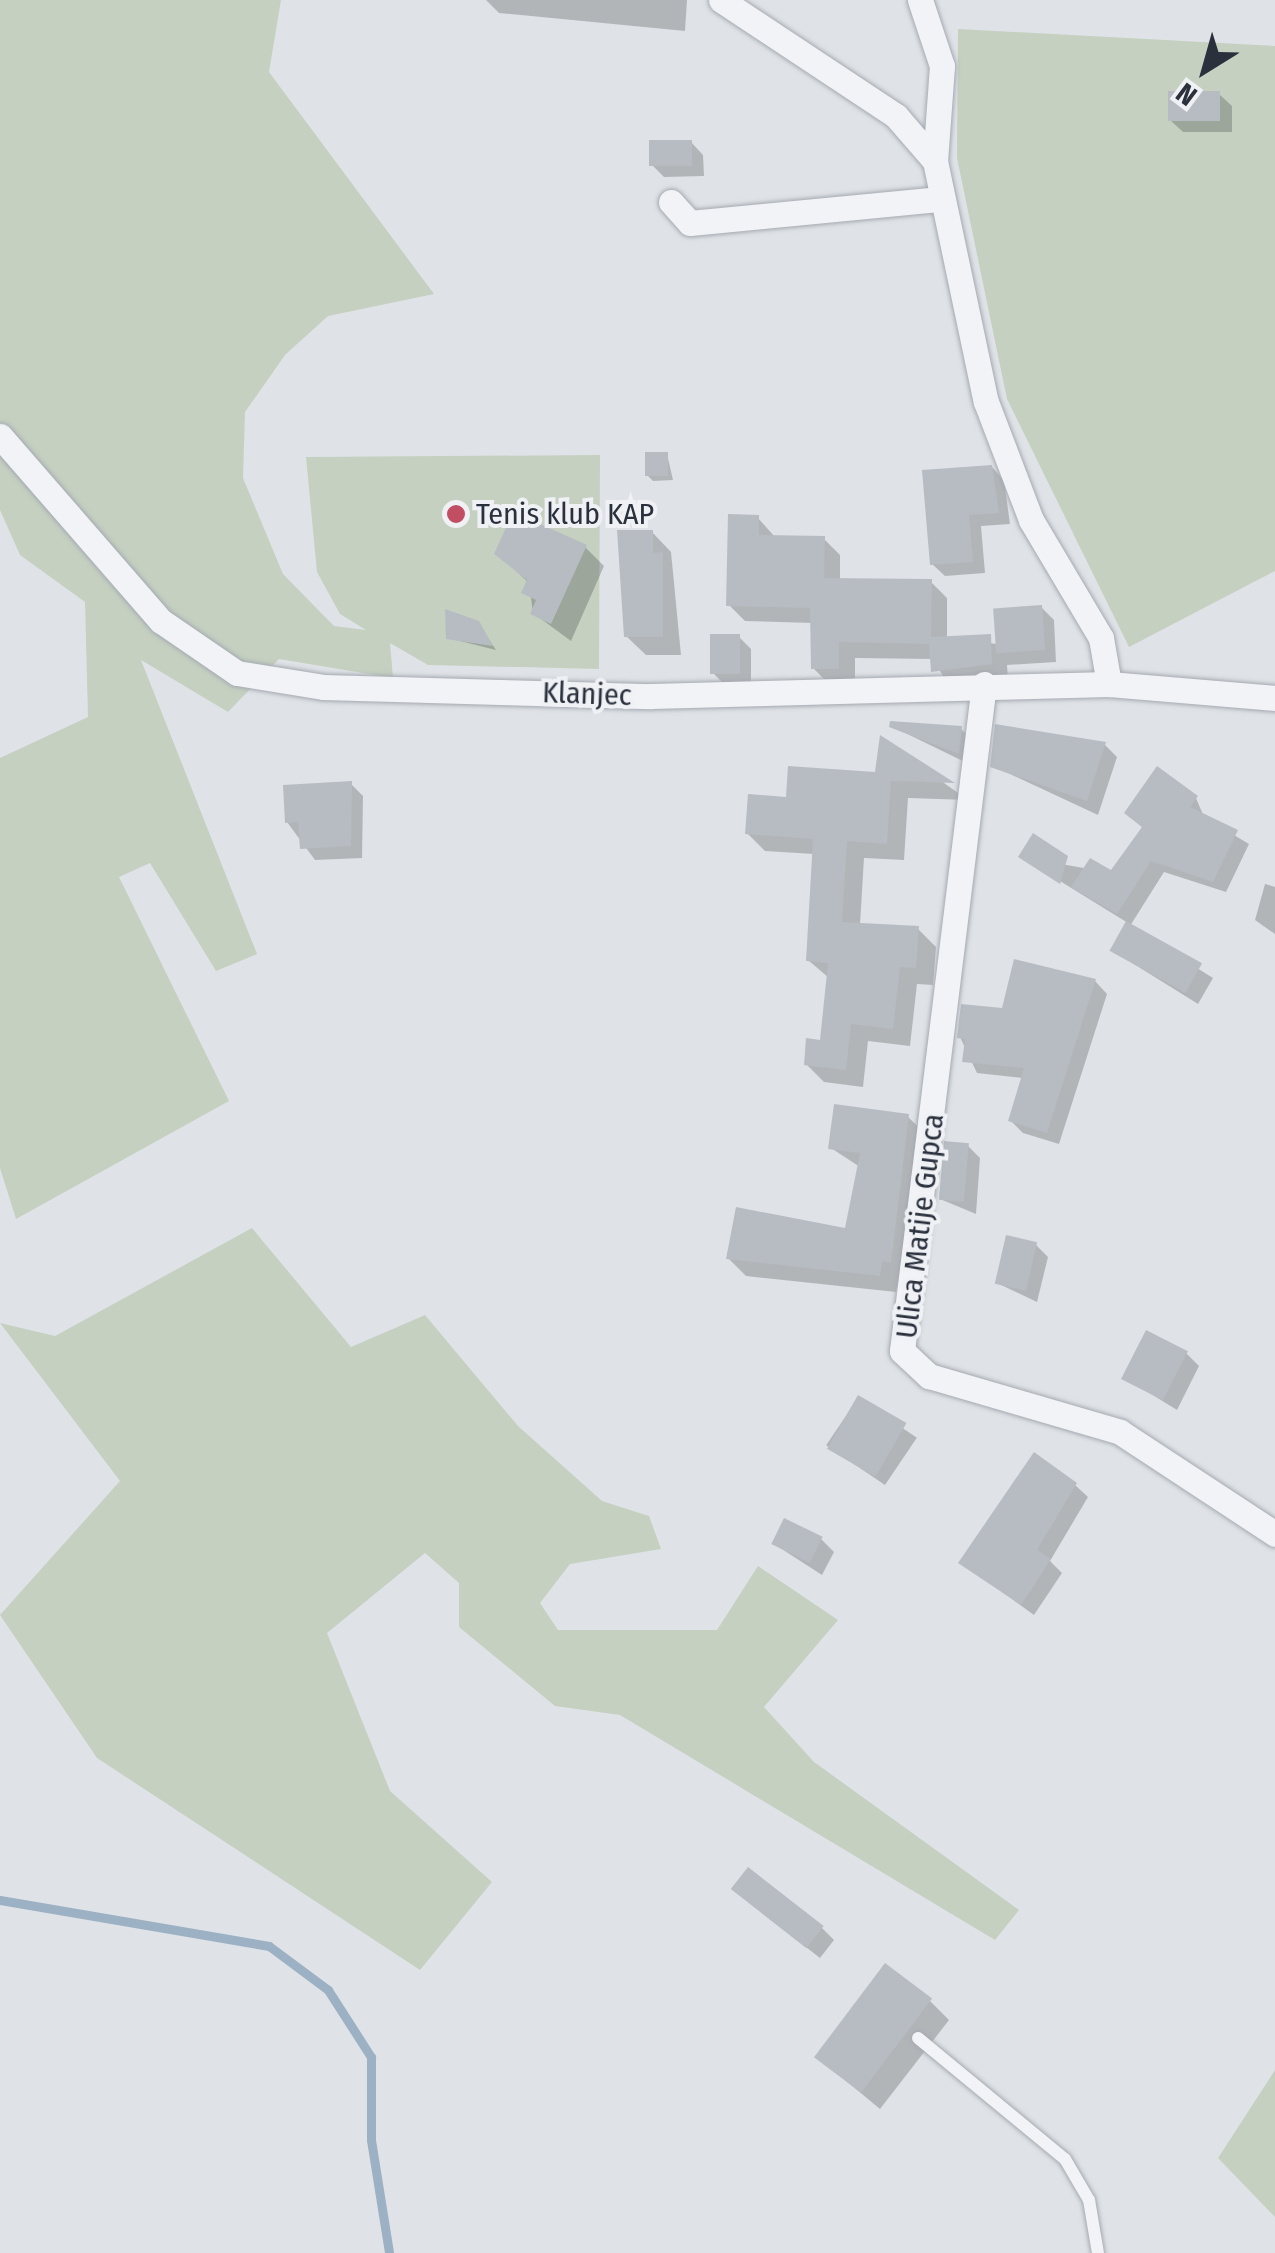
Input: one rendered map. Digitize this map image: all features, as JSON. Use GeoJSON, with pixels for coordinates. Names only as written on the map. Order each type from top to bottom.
{"type":"FeatureCollection","features":[{"type":"Feature","properties":{"kind":"street"},"geometry":{"type":"LineString","coordinates":[[721,0],[896,116],[935,160]]}},
{"type":"Feature","properties":{"kind":"street"},"geometry":{"type":"LineString","coordinates":[[920,0],[942,66],[935,160],[941,199],[986,402],[1030,520],[1101,638],[1110,684]]}},
{"type":"Feature","properties":{"kind":"street"},"geometry":{"type":"LineString","coordinates":[[670,202],[690,223],[941,199]]}},
{"type":"Feature","properties":{"kind":"street","name":"Klanjec"},"geometry":{"type":"LineString","coordinates":[[0,436],[160,621],[237,674],[323,687],[651,696],[984,684],[1110,684],[1275,698]]}},
{"type":"Feature","properties":{"kind":"street","name":"Ulica Matije Gupca"},"geometry":{"type":"LineString","coordinates":[[984,684],[902,1351],[929,1376],[1120,1432],[1275,1534]]}},
{"type":"Feature","properties":{"kind":"lane"},"geometry":{"type":"LineString","coordinates":[[918,2038],[1065,2158],[1089,2200],[1098,2253]]}},
{"type":"Feature","properties":{"kind":"green space"},"geometry":{"type":"Polygon","coordinates":[[[0,0],[281,0],[269,72],[434,294],[328,316],[285,355],[245,412],[243,478],[283,574],[334,626],[366,630],[340,614],[317,572],[306,457],[600,455],[599,669],[428,665],[390,643],[393,678],[279,659],[228,712],[141,660],[257,954],[216,971],[150,863],[119,877],[229,1101],[16,1219],[0,1168],[0,758],[88,717],[85,602],[20,555],[0,510],[0,0]]]}},
{"type":"Feature","properties":{"kind":"green space"},"geometry":{"type":"Polygon","coordinates":[[[958,29],[1275,46],[1275,571],[1129,647],[1007,399],[957,158],[958,29]]]}},
{"type":"Feature","properties":{"kind":"green space"},"geometry":{"type":"Polygon","coordinates":[[[252,1228],[351,1347],[425,1315],[518,1426],[602,1501],[649,1516],[661,1549],[570,1564],[540,1603],[558,1630],[717,1630],[758,1566],[838,1620],[764,1707],[814,1762],[1019,1910],[995,1940],[620,1715],[555,1706],[459,1627],[459,1583],[425,1553],[327,1633],[390,1791],[492,1882],[420,1970],[97,1758],[0,1615],[120,1481],[0,1323],[55,1336],[252,1228]]]}},
{"type":"Feature","properties":{"kind":"green space"},"geometry":{"type":"Polygon","coordinates":[[[1275,2070],[1275,2217],[1218,2158],[1275,2070]]]}},
{"type":"Feature","properties":{"kind":"building"},"geometry":{"type":"Polygon","coordinates":[[[1168,91],[1220,91],[1220,121],[1168,121],[1168,91]]]}},
{"type":"Feature","properties":{"kind":"building"},"geometry":{"type":"Polygon","coordinates":[[[649,140],[692,140],[692,166],[649,166],[649,140]]]}},
{"type":"Feature","properties":{"kind":"building"},"geometry":{"type":"Polygon","coordinates":[[[645,452],[668,452],[668,476],[645,476],[645,452]]]}},
{"type":"Feature","properties":{"kind":"building"},"geometry":{"type":"Polygon","coordinates":[[[992,465],[999,513],[969,515],[973,562],[930,565],[922,470],[992,465]]]}},
{"type":"Feature","properties":{"kind":"building"},"geometry":{"type":"Polygon","coordinates":[[[513,512],[587,545],[551,624],[530,614],[536,600],[521,593],[527,580],[494,554],[513,512]]]}},
{"type":"Feature","properties":{"kind":"building"},"geometry":{"type":"Polygon","coordinates":[[[728,514],[759,515],[759,535],[825,536],[824,578],[932,579],[931,637],[991,634],[992,664],[931,672],[929,644],[839,642],[839,669],[811,669],[810,608],[726,606],[728,514]]]}},
{"type":"Feature","properties":{"kind":"building"},"geometry":{"type":"Polygon","coordinates":[[[617,530],[653,530],[653,553],[663,552],[663,637],[624,637],[617,530]]]}},
{"type":"Feature","properties":{"kind":"building"},"geometry":{"type":"Polygon","coordinates":[[[1042,605],[1045,650],[996,653],[993,608],[1042,605]]]}},
{"type":"Feature","properties":{"kind":"building"},"geometry":{"type":"Polygon","coordinates":[[[445,609],[479,621],[493,646],[446,639],[445,609]]]}},
{"type":"Feature","properties":{"kind":"building"},"geometry":{"type":"Polygon","coordinates":[[[710,634],[740,634],[740,674],[710,674],[710,634]]]}},
{"type":"Feature","properties":{"kind":"building"},"geometry":{"type":"Polygon","coordinates":[[[890,721],[962,726],[959,754],[889,727],[890,721]]]}},
{"type":"Feature","properties":{"kind":"building"},"geometry":{"type":"Polygon","coordinates":[[[995,724],[1106,742],[1087,801],[990,767],[995,724]]]}},
{"type":"Feature","properties":{"kind":"building"},"geometry":{"type":"Polygon","coordinates":[[[880,735],[955,783],[891,781],[887,844],[847,841],[842,922],[919,926],[916,968],[900,967],[893,1029],[851,1024],[846,1070],[804,1065],[806,1038],[820,1040],[828,963],[806,961],[813,839],[745,834],[748,794],[786,797],[788,766],[875,772],[880,735]]]}},
{"type":"Feature","properties":{"kind":"building"},"geometry":{"type":"Polygon","coordinates":[[[1157,766],[1198,796],[1190,807],[1238,830],[1213,882],[1151,861],[1117,914],[1071,887],[1090,858],[1111,870],[1142,827],[1124,813],[1157,766]]]}},
{"type":"Feature","properties":{"kind":"building"},"geometry":{"type":"Polygon","coordinates":[[[352,781],[351,846],[300,849],[298,822],[285,823],[283,785],[352,781]]]}},
{"type":"Feature","properties":{"kind":"building"},"geometry":{"type":"Polygon","coordinates":[[[1033,833],[1068,856],[1060,884],[1018,857],[1033,833]]]}},
{"type":"Feature","properties":{"kind":"building"},"geometry":{"type":"Polygon","coordinates":[[[1126,921],[1202,963],[1186,993],[1110,951],[1126,921]]]}},
{"type":"Feature","properties":{"kind":"building"},"geometry":{"type":"Polygon","coordinates":[[[1014,959],[1096,979],[1047,1133],[1008,1121],[1024,1068],[962,1062],[965,1039],[957,1038],[961,1004],[1002,1008],[1014,959]]]}},
{"type":"Feature","properties":{"kind":"building"},"geometry":{"type":"Polygon","coordinates":[[[834,1104],[909,1114],[891,1263],[882,1261],[880,1276],[726,1259],[736,1207],[845,1228],[860,1153],[828,1149],[834,1104]]]}},
{"type":"Feature","properties":{"kind":"building"},"geometry":{"type":"Polygon","coordinates":[[[944,1141],[969,1143],[964,1202],[939,1200],[944,1141]]]}},
{"type":"Feature","properties":{"kind":"building"},"geometry":{"type":"Polygon","coordinates":[[[1006,1235],[1037,1242],[1026,1291],[995,1284],[1006,1235]]]}},
{"type":"Feature","properties":{"kind":"building"},"geometry":{"type":"Polygon","coordinates":[[[1146,1330],[1188,1351],[1163,1400],[1121,1379],[1146,1330]]]}},
{"type":"Feature","properties":{"kind":"building"},"geometry":{"type":"Polygon","coordinates":[[[858,1395],[906,1423],[875,1477],[827,1449],[858,1395]]]}},
{"type":"Feature","properties":{"kind":"building"},"geometry":{"type":"Polygon","coordinates":[[[1034,1452],[1077,1483],[1037,1550],[1051,1559],[1021,1605],[958,1563],[1034,1452]]]}},
{"type":"Feature","properties":{"kind":"building"},"geometry":{"type":"Polygon","coordinates":[[[784,1518],[823,1537],[810,1563],[771,1544],[784,1518]]]}},
{"type":"Feature","properties":{"kind":"building"},"geometry":{"type":"Polygon","coordinates":[[[748,1867],[824,1926],[806,1948],[731,1889],[748,1867]]]}},
{"type":"Feature","properties":{"kind":"building"},"geometry":{"type":"Polygon","coordinates":[[[885,1963],[932,1999],[861,2093],[814,2057],[885,1963]]]}},
{"type":"Feature","properties":{"kind":"waterway"},"geometry":{"type":"LineString","coordinates":[[0,1900],[269,1946],[328,1990],[371,2057],[371,2140],[389,2253]]}},
{"type":"Feature","properties":{"kind":"place","name":"Tenis klub KAP"},"geometry":{"type":"Point","coordinates":[456,514]}}]}
